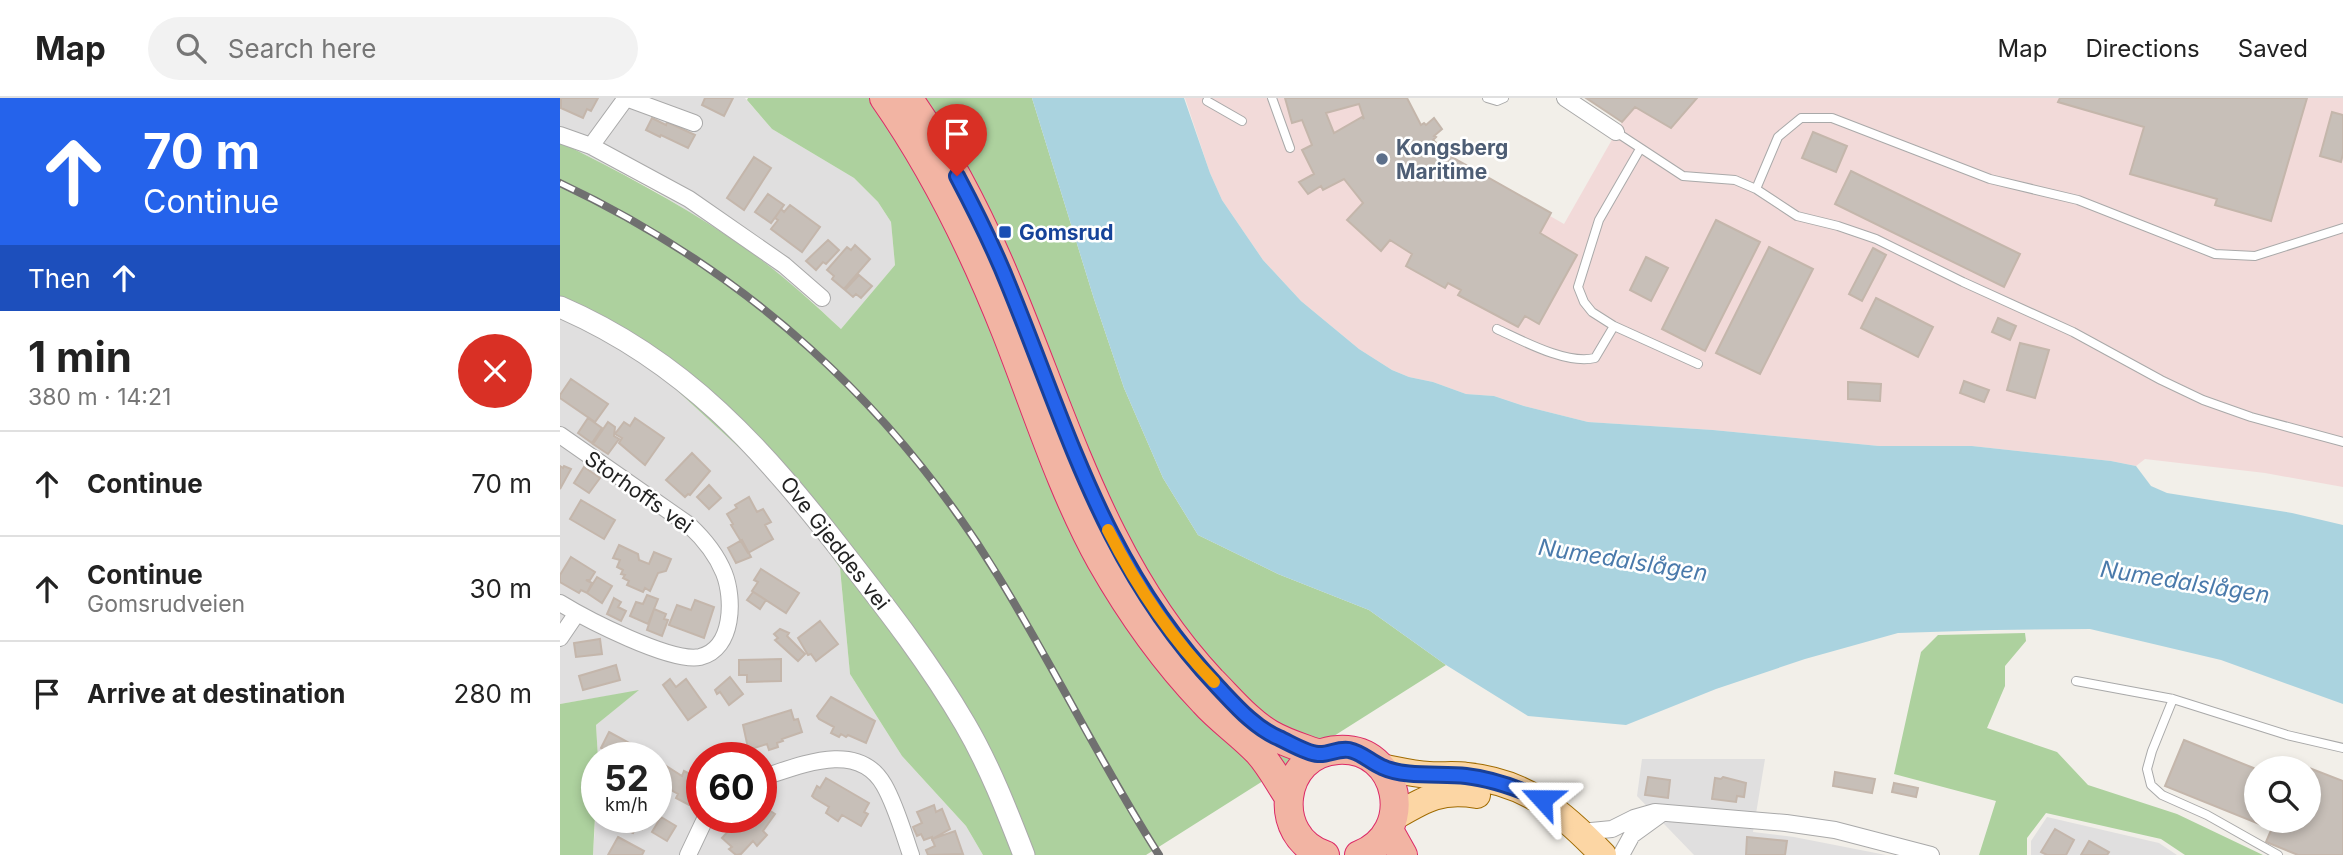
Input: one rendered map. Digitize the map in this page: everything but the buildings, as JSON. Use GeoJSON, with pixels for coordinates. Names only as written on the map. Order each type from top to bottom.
{"type":"FeatureCollection","features":[{"type":"Feature","properties":{"kind":"highway"},"geometry":{"type":"LineString","coordinates":[[884,98],[918,148],[965,235],[1070,495],[1117,589],[1143,629],[1173,667],[1205,703],[1258,752],[1288,796]]}},
{"type":"Feature","properties":{"kind":"highway"},"geometry":{"type":"LineString","coordinates":[[908,98],[957,176],[988,238],[1090,492],[1143,592],[1196,663],[1253,721],[1278,738],[1319,754]]}},
{"type":"Feature","properties":{"kind":"highway"},"geometry":{"type":"LineString","coordinates":[[1325,855],[1307,845],[1297,835],[1287,810],[1288,796],[1298,771],[1319,754],[1338,750],[1365,755],[1381,767],[1389,778],[1394,791],[1391,824],[1403,855]]}},
{"type":"Feature","properties":{"kind":"highway"},"geometry":{"type":"LineString","coordinates":[[1359,855],[1376,846],[1391,824]]}},
{"type":"Feature","properties":{"kind":"main road"},"geometry":{"type":"LineString","coordinates":[[1381,767],[1418,774],[1474,777],[1511,786],[1542,799],[1580,843]]}},
{"type":"Feature","properties":{"kind":"main road"},"geometry":{"type":"LineString","coordinates":[[1391,824],[1436,795],[1479,795],[1533,814],[1564,839],[1580,843],[1603,855]]}},
{"type":"Feature","properties":{"kind":"street"},"geometry":{"type":"LineString","coordinates":[[591,146],[626,98],[694,123]]}},
{"type":"Feature","properties":{"kind":"street"},"geometry":{"type":"LineString","coordinates":[[1565,98],[1616,132]]}},
{"type":"Feature","properties":{"kind":"street"},"geometry":{"type":"LineString","coordinates":[[560,135],[591,146],[689,199],[784,265],[822,298]]}},
{"type":"Feature","properties":{"kind":"street","name":"Ove Gjeddes vei"},"geometry":{"type":"LineString","coordinates":[[560,307],[619,337],[683,380],[738,428],[782,476],[921,654],[971,736],[1024,855]]}},
{"type":"Feature","properties":{"kind":"street","name":"Storhoffs vei"},"geometry":{"type":"LineString","coordinates":[[560,435],[690,525],[707,542],[725,576],[729,595],[728,626],[716,649],[702,656],[685,657],[660,650],[577,614],[560,603]]}},
{"type":"Feature","properties":{"kind":"street"},"geometry":{"type":"LineString","coordinates":[[560,638],[577,614]]}},
{"type":"Feature","properties":{"kind":"street"},"geometry":{"type":"LineString","coordinates":[[777,773],[830,758],[859,763],[883,783],[911,855]]}},
{"type":"Feature","properties":{"kind":"street"},"geometry":{"type":"LineString","coordinates":[[1580,843],[1648,813],[1786,823],[1835,830],[1931,855]]}},
{"type":"Feature","properties":{"kind":"street"},"geometry":{"type":"LineString","coordinates":[[1621,855],[1632,835],[1661,814]]}},
{"type":"Feature","properties":{"kind":"street"},"geometry":{"type":"LineString","coordinates":[[688,855],[698,833]]}},
{"type":"Feature","properties":{"kind":"lane"},"geometry":{"type":"LineString","coordinates":[[1272,98],[1290,148]]}},
{"type":"Feature","properties":{"kind":"lane"},"geometry":{"type":"LineString","coordinates":[[1487,98],[1497,101],[1504,98]]}},
{"type":"Feature","properties":{"kind":"lane"},"geometry":{"type":"LineString","coordinates":[[1207,101],[1242,121]]}},
{"type":"Feature","properties":{"kind":"lane"},"geometry":{"type":"LineString","coordinates":[[1756,189],[1778,136],[1801,118],[1832,118],[1990,179],[2078,200],[2215,254],[2255,256],[2343,228]]}},
{"type":"Feature","properties":{"kind":"lane"},"geometry":{"type":"LineString","coordinates":[[1616,132],[1684,176],[1735,180],[1756,189],[1797,216],[1877,239],[2073,332],[2203,400],[2343,442]]}},
{"type":"Feature","properties":{"kind":"lane"},"geometry":{"type":"LineString","coordinates":[[1640,149],[1599,220],[1578,287],[1592,312],[1614,326],[1698,364]]}},
{"type":"Feature","properties":{"kind":"lane"},"geometry":{"type":"LineString","coordinates":[[1497,329],[1529,344],[1585,360],[1595,358],[1614,326]]}},
{"type":"Feature","properties":{"kind":"lane"},"geometry":{"type":"LineString","coordinates":[[2076,681],[2173,699],[2287,735],[2343,748]]}},
{"type":"Feature","properties":{"kind":"lane"},"geometry":{"type":"LineString","coordinates":[[2173,699],[2147,769],[2151,785],[2162,795],[2207,815],[2278,855]]}},
{"type":"Feature","properties":{"kind":"shaded area"},"geometry":{"type":"Polygon","coordinates":[[[560,98],[745,98],[772,129],[854,178],[878,202],[891,222],[895,265],[841,329],[808,298],[731,238],[647,186],[560,142],[560,98]]]}},
{"type":"Feature","properties":{"kind":"shaded area"},"geometry":{"type":"Polygon","coordinates":[[[1185,98],[1407,98],[1421,125],[1426,125],[1434,118],[1442,129],[1433,140],[1452,157],[1551,213],[1550,216],[1564,224],[1622,122],[1635,106],[1671,128],[1697,98],[2343,98],[2343,487],[2265,473],[2145,459],[2136,466],[1972,446],[1879,446],[1713,430],[1588,422],[1494,396],[1466,394],[1409,377],[1392,370],[1359,349],[1301,301],[1263,260],[1222,200],[1185,98]]]}},
{"type":"Feature","properties":{"kind":"shaded area"},"geometry":{"type":"Polygon","coordinates":[[[560,313],[645,361],[784,489],[840,568],[850,674],[902,756],[966,826],[983,855],[593,855],[594,833],[672,833],[672,742],[597,742],[596,725],[637,691],[560,704],[560,313]]]}},
{"type":"Feature","properties":{"kind":"shaded area"},"geometry":{"type":"Polygon","coordinates":[[[1642,759],[1765,759],[1753,832],[1886,855],[1694,855],[1637,796],[1642,759]]]}},
{"type":"Feature","properties":{"kind":"shaded area"},"geometry":{"type":"Polygon","coordinates":[[[2047,817],[2159,843],[2177,855],[2031,855],[2031,841],[2047,817]]]}},
{"type":"Feature","properties":{"kind":"green space"},"geometry":{"type":"Polygon","coordinates":[[[748,98],[1032,98],[1124,388],[1163,478],[1198,535],[1278,574],[1369,610],[1446,665],[1146,855],[983,855],[966,826],[902,756],[850,674],[840,568],[784,489],[645,361],[560,313],[560,142],[646,187],[729,237],[787,280],[841,329],[895,265],[891,222],[878,202],[854,178],[772,129],[748,98]]]}},
{"type":"Feature","properties":{"kind":"green space"},"geometry":{"type":"Polygon","coordinates":[[[2025,633],[2026,641],[2005,666],[2005,686],[1987,728],[2057,752],[2088,785],[2177,814],[2263,855],[2185,855],[2161,839],[2046,813],[2027,838],[2027,855],[1979,855],[1996,801],[1894,774],[1921,652],[1938,635],[2025,633]]]}},
{"type":"Feature","properties":{"kind":"green space"},"geometry":{"type":"Polygon","coordinates":[[[639,690],[596,725],[597,742],[581,742],[581,833],[594,833],[593,855],[560,855],[560,704],[639,690]]]}},
{"type":"Feature","properties":{"kind":"water","name":"Numedalslågen"},"geometry":{"type":"Polygon","coordinates":[[[1032,98],[1184,98],[1222,200],[1263,260],[1301,301],[1359,349],[1392,370],[1409,377],[1466,394],[1494,396],[1588,422],[1713,430],[1879,446],[1972,446],[2111,461],[2136,466],[2151,486],[2167,493],[2292,513],[2343,525],[2343,704],[2221,660],[2090,629],[1995,630],[1898,633],[1805,659],[1716,689],[1626,725],[1528,716],[1446,665],[1369,610],[1278,574],[1198,535],[1163,478],[1124,388],[1032,98]]]}},
{"type":"Feature","properties":{"kind":"railway"},"geometry":{"type":"LineString","coordinates":[[560,183],[627,217],[691,256],[751,300],[808,347],[862,398],[911,454],[957,513],[998,576],[1159,855]]}},
{"type":"Feature","properties":{"kind":"slow traffic"},"geometry":{"type":"LineString","coordinates":[[1108,530],[1164,624],[1214,682]]}},
{"type":"Feature","properties":{"kind":"place","name":"Kongsberg Maritime"},"geometry":{"type":"Point","coordinates":[1382,159]}},
{"type":"Feature","properties":{"kind":"place","name":"Gomsrud"},"geometry":{"type":"Point","coordinates":[1005,232]}},
{"type":"Feature","properties":{"kind":"route"},"geometry":{"type":"LineString","coordinates":[[957,176],[1009,286],[1090,492],[1117,547],[1164,624],[1229,699],[1269,733],[1319,754],[1332,750],[1352,751],[1365,755],[1381,767],[1418,774],[1482,778],[1542,799]]}}]}
